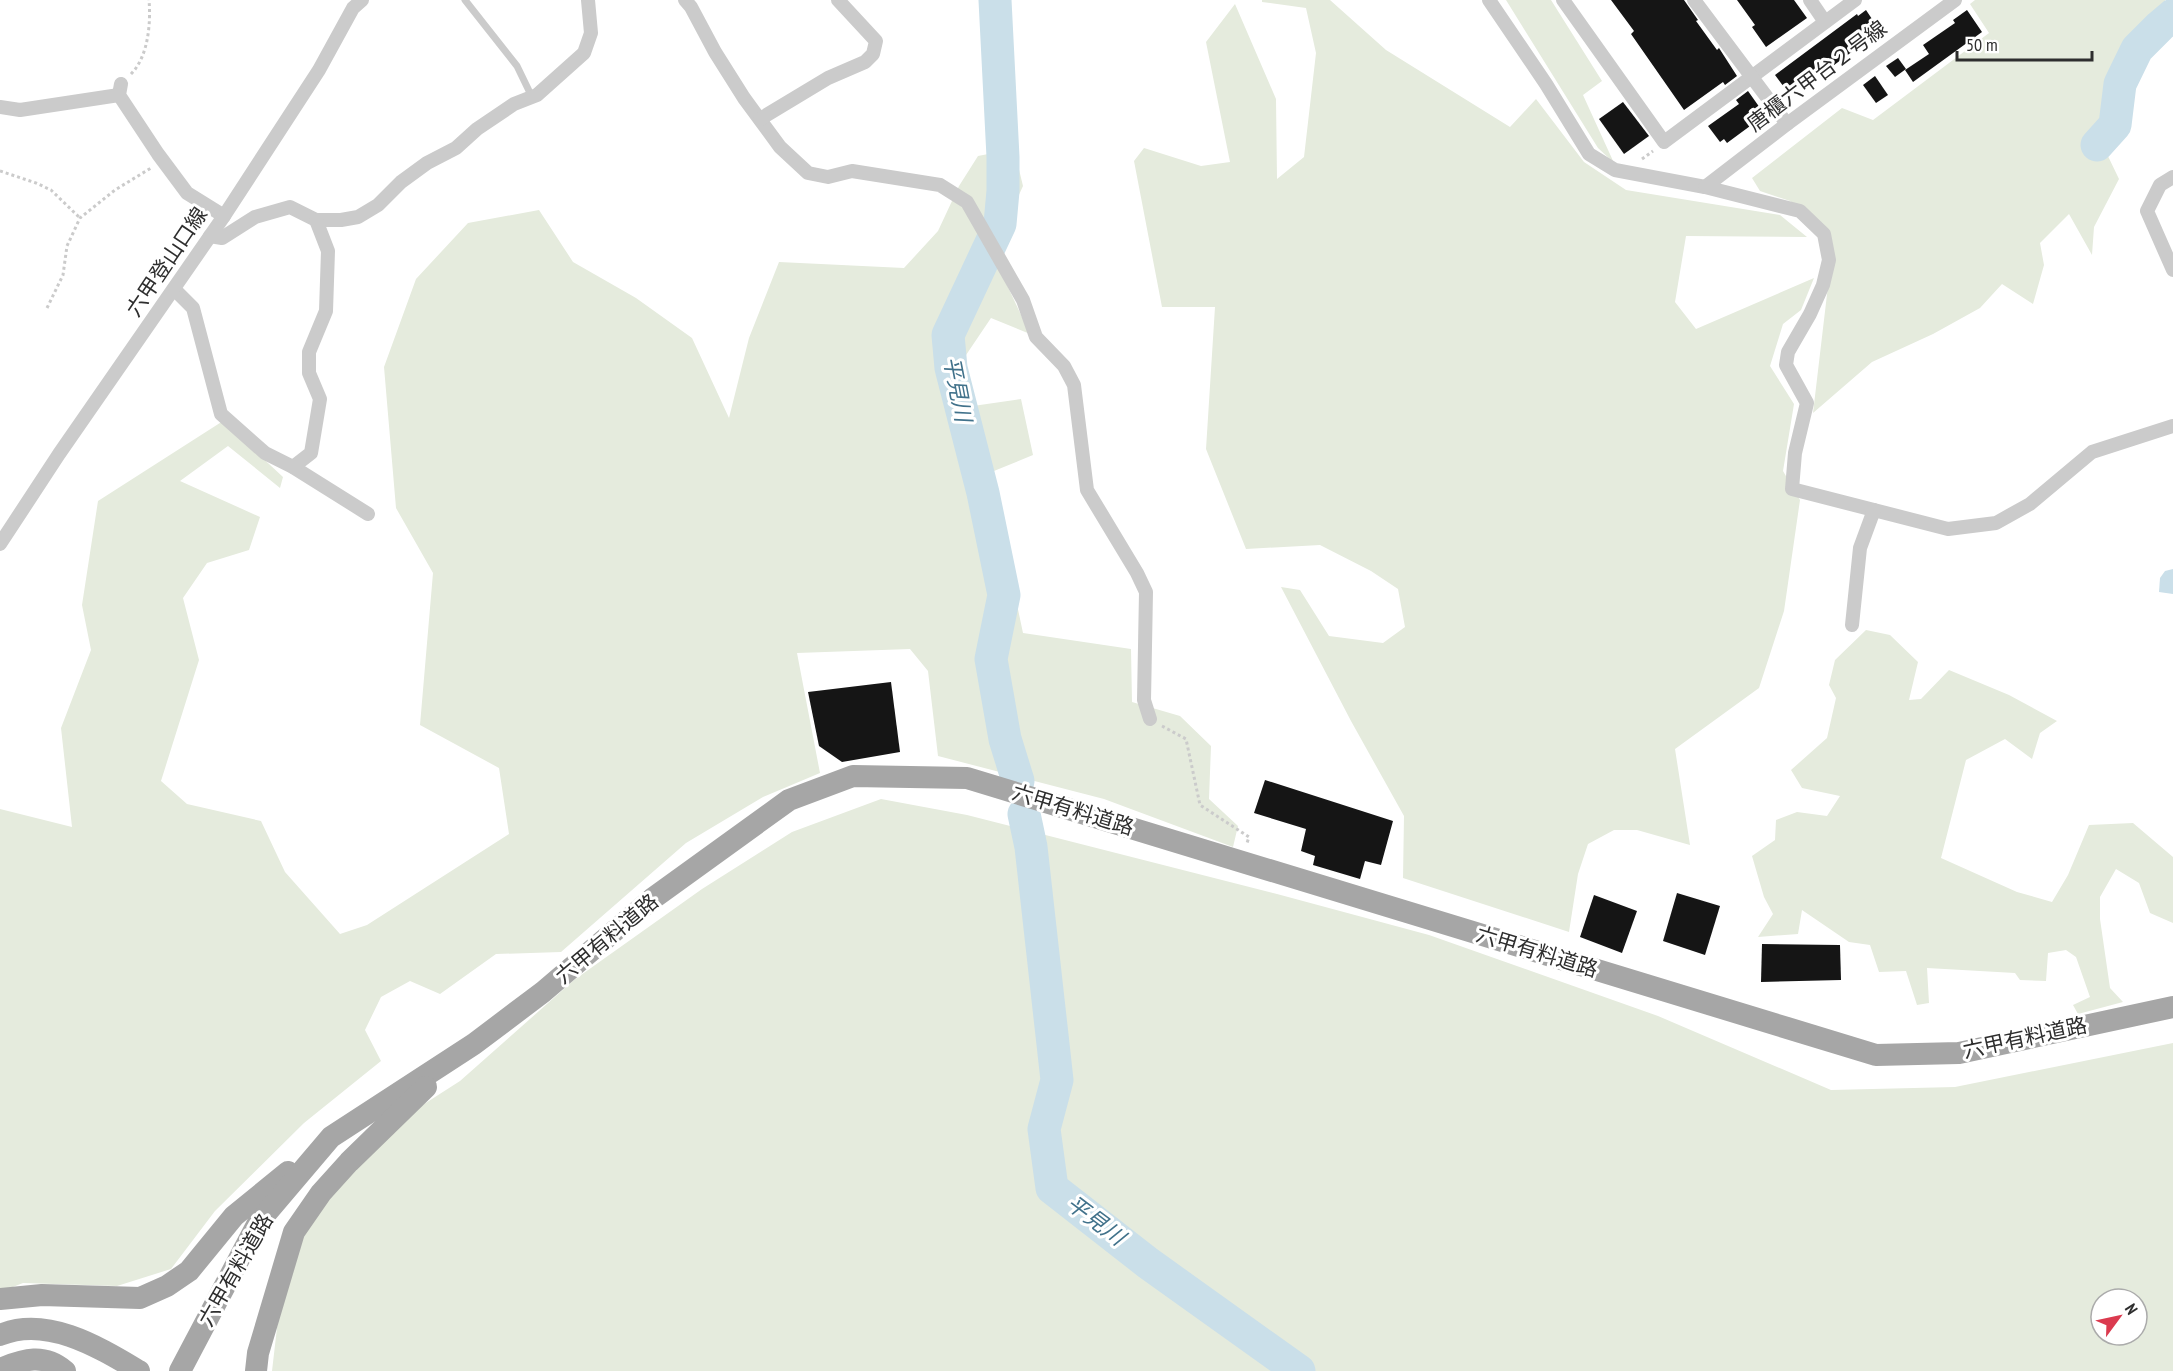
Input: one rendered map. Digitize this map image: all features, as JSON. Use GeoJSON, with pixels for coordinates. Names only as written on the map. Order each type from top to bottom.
{"type":"FeatureCollection","features":[{"type":"Feature","properties":{"kind":"main road","name":"六甲有料道路"},"geometry":{"type":"LineString","coordinates":[[180,1371],[258,1223],[332,1137],[474,1044],[543,992],[652,899],[789,800],[853,776],[967,778],[1876,1055],[1959,1053],[2173,1007]]}},
{"type":"Feature","properties":{"kind":"main road"},"geometry":{"type":"LineString","coordinates":[[256,1371],[258,1353],[294,1232],[321,1193],[349,1162],[474,1044]]}},
{"type":"Feature","properties":{"kind":"main road"},"geometry":{"type":"LineString","coordinates":[[0,1299],[42,1295],[140,1298],[167,1286],[189,1271],[234,1216],[332,1137]]}},
{"type":"Feature","properties":{"kind":"main road"},"geometry":{"type":"LineString","coordinates":[[0,1335],[32,1329],[70,1335],[104,1350],[139,1371]]}},
{"type":"Feature","properties":{"kind":"main road"},"geometry":{"type":"LineString","coordinates":[[0,1369],[21,1360],[52,1360],[65,1371]]}},
{"type":"Feature","properties":{"kind":"street","name":"六甲登山口線"},"geometry":{"type":"LineString","coordinates":[[0,544],[59,454],[224,216],[319,70],[353,9],[362,0]]}},
{"type":"Feature","properties":{"kind":"street"},"geometry":{"type":"LineString","coordinates":[[210,236],[222,238],[255,217],[290,207],[316,220],[341,220],[358,217],[378,205],[401,182],[426,163],[456,148],[477,129],[514,104],[537,95],[584,53],[591,33],[588,0]]}},
{"type":"Feature","properties":{"kind":"street"},"geometry":{"type":"LineString","coordinates":[[686,0],[714,52],[760,120],[780,147],[808,173],[828,177],[852,171],[940,185],[967,202],[1023,300],[1036,337],[1064,366],[1074,385],[1087,490],[1146,592],[1144,700],[1150,719]]}},
{"type":"Feature","properties":{"kind":"street"},"geometry":{"type":"LineString","coordinates":[[760,120],[828,78],[865,62],[873,54],[876,41],[838,0]]}},
{"type":"Feature","properties":{"kind":"street"},"geometry":{"type":"LineString","coordinates":[[1489,0],[1546,84],[1589,154],[1615,170],[1704,187],[1800,211],[1824,234],[1829,260],[1823,285],[1810,314],[1788,352],[1786,365],[1807,403],[1795,453],[1792,489],[1948,529],[1996,523],[2030,504],[2092,452],[2173,426]]}},
{"type":"Feature","properties":{"kind":"street"},"geometry":{"type":"LineString","coordinates":[[1563,0],[1664,142],[1855,0]]}},
{"type":"Feature","properties":{"kind":"street"},"geometry":{"type":"LineString","coordinates":[[1694,0],[1787,124]]}},
{"type":"Feature","properties":{"kind":"street"},"geometry":{"type":"LineString","coordinates":[[1810,0],[1826,22]]}},
{"type":"Feature","properties":{"kind":"street","name":"唐櫃六甲台２号線"},"geometry":{"type":"LineString","coordinates":[[1704,187],[1955,0]]}},
{"type":"Feature","properties":{"kind":"street"},"geometry":{"type":"LineString","coordinates":[[0,107],[20,110],[120,90],[163,161],[187,193],[224,216]]}},
{"type":"Feature","properties":{"kind":"street"},"geometry":{"type":"LineString","coordinates":[[2173,177],[2160,185],[2147,211],[2173,270]]}},
{"type":"Feature","properties":{"kind":"street"},"geometry":{"type":"LineString","coordinates":[[293,467],[311,453],[320,399],[309,373],[309,352],[326,310],[328,251],[316,220]]}},
{"type":"Feature","properties":{"kind":"street"},"geometry":{"type":"LineString","coordinates":[[174,289],[193,308],[221,414],[265,453],[293,467],[368,514]]}},
{"type":"Feature","properties":{"kind":"street"},"geometry":{"type":"LineString","coordinates":[[1852,625],[1860,548],[1874,510]]}},
{"type":"Feature","properties":{"kind":"lane"},"geometry":{"type":"LineString","coordinates":[[465,0],[517,66],[532,97]]}},
{"type":"Feature","properties":{"kind":"path"},"geometry":{"type":"LineString","coordinates":[[120,90],[140,65],[150,18],[148,0]]}},
{"type":"Feature","properties":{"kind":"path"},"geometry":{"type":"LineString","coordinates":[[1625,172],[1664,142]]}},
{"type":"Feature","properties":{"kind":"path"},"geometry":{"type":"LineString","coordinates":[[47,308],[63,275],[67,246],[80,218],[115,190],[163,161]]}},
{"type":"Feature","properties":{"kind":"path"},"geometry":{"type":"LineString","coordinates":[[0,171],[51,190],[80,218]]}},
{"type":"Feature","properties":{"kind":"path"},"geometry":{"type":"LineString","coordinates":[[1150,719],[1186,740],[1200,805],[1249,837],[1242,861]]}},
{"type":"Feature","properties":{"kind":"shaded area"},"geometry":{"type":"Polygon","coordinates":[[[1262,0],[1330,0],[1386,50],[1510,127],[1536,99],[1584,162],[1626,190],[1780,215],[1807,237],[1686,236],[1675,302],[1696,329],[1814,278],[1801,310],[1783,324],[1770,366],[1794,404],[1783,471],[1800,500],[1784,611],[1759,688],[1675,749],[1690,845],[1637,830],[1614,830],[1588,844],[1578,874],[1569,932],[1403,878],[1404,816],[1281,587],[1300,590],[1329,636],[1383,643],[1405,627],[1398,589],[1371,571],[1320,545],[1246,549],[1206,449],[1215,307],[1162,307],[1134,161],[1144,148],[1201,166],[1230,162],[1206,42],[1235,4],[1276,99],[1277,179],[1304,157],[1316,53],[1306,8],[1262,2],[1262,0]]]}},
{"type":"Feature","properties":{"kind":"shaded area"},"geometry":{"type":"Polygon","coordinates":[[[1506,0],[1551,0],[1602,81],[1583,95],[1614,163],[1598,148],[1506,0]]]}},
{"type":"Feature","properties":{"kind":"shaded area"},"geometry":{"type":"Polygon","coordinates":[[[1975,0],[2165,0],[2166,9],[2128,50],[2111,96],[2106,152],[2119,179],[2094,227],[2092,255],[2069,214],[2040,243],[2044,265],[2033,304],[2002,284],[1980,308],[1933,334],[1872,362],[1813,413],[1830,269],[1823,224],[1790,201],[1760,191],[1752,178],[1842,108],[1873,120],[1989,33],[1970,4],[1975,0]]]}},
{"type":"Feature","properties":{"kind":"shaded area"},"geometry":{"type":"Polygon","coordinates":[[[1014,149],[1023,186],[992,253],[1030,334],[991,318],[964,358],[973,406],[1021,399],[1033,455],[989,473],[1023,633],[1131,649],[1132,702],[1180,716],[1211,746],[1209,799],[1238,826],[1233,847],[1104,799],[938,756],[928,671],[910,649],[797,653],[820,773],[763,797],[686,843],[561,952],[496,954],[440,994],[410,981],[381,997],[365,1030],[381,1061],[304,1123],[215,1211],[171,1269],[117,1286],[23,1283],[0,1292],[0,809],[72,827],[61,728],[91,650],[82,605],[98,501],[223,421],[283,477],[280,488],[228,446],[180,481],[260,517],[249,550],[207,563],[183,598],[199,660],[161,781],[187,804],[261,821],[285,872],[340,934],[367,925],[509,834],[499,768],[420,725],[433,573],[396,508],[384,367],[416,279],[468,223],[539,210],[573,262],[636,298],[692,338],[729,418],[749,338],[779,262],[904,268],[938,231],[959,186],[978,156],[1014,149]]]}},
{"type":"Feature","properties":{"kind":"shaded area"},"geometry":{"type":"Polygon","coordinates":[[[1866,630],[1890,635],[1918,662],[1909,700],[1921,699],[1949,670],[2009,695],[2057,721],[2040,733],[2032,759],[2005,739],[1966,760],[1941,858],[2017,892],[2052,902],[2068,875],[2089,825],[2133,823],[2173,857],[2173,923],[2150,913],[2139,883],[2116,869],[2100,897],[2100,919],[2110,988],[2123,1002],[2078,1014],[2073,1005],[2090,997],[2076,957],[2066,950],[2048,953],[2046,981],[2020,980],[2015,973],[1927,968],[1929,1003],[1917,1005],[1906,971],[1879,972],[1870,945],[1849,942],[1802,910],[1798,934],[1758,937],[1773,914],[1764,897],[1752,856],[1775,840],[1776,820],[1797,812],[1827,816],[1840,796],[1802,788],[1791,770],[1827,738],[1836,698],[1829,685],[1835,660],[1866,630]]]}},
{"type":"Feature","properties":{"kind":"shaded area"},"geometry":{"type":"Polygon","coordinates":[[[881,799],[967,815],[1429,935],[1658,1016],[1831,1090],[1955,1087],[2173,1043],[2173,1371],[272,1371],[280,1302],[302,1228],[393,1124],[460,1081],[574,980],[702,889],[792,832],[881,799]]]}},
{"type":"Feature","properties":{"kind":"water"},"geometry":{"type":"Polygon","coordinates":[[[2173,569],[2173,594],[2159,592],[2160,578],[2165,571],[2173,569]]]}},
{"type":"Feature","properties":{"kind":"building"},"geometry":{"type":"Polygon","coordinates":[[[1611,0],[1684,0],[1698,20],[1696,21],[1717,50],[1719,48],[1737,76],[1725,85],[1723,82],[1684,110],[1631,34],[1634,31],[1611,0]]]}},
{"type":"Feature","properties":{"kind":"building"},"geometry":{"type":"Polygon","coordinates":[[[1737,0],[1794,0],[1807,18],[1766,47],[1752,27],[1755,25],[1737,0]]]}},
{"type":"Feature","properties":{"kind":"building"},"geometry":{"type":"Polygon","coordinates":[[[1866,10],[1880,31],[1826,71],[1825,69],[1789,94],[1775,75],[1857,14],[1858,16],[1866,10]]]}},
{"type":"Feature","properties":{"kind":"building"},"geometry":{"type":"Polygon","coordinates":[[[1967,10],[1982,32],[1913,82],[1905,70],[1929,54],[1923,45],[1955,23],[1953,20],[1967,10]]]}},
{"type":"Feature","properties":{"kind":"building"},"geometry":{"type":"Polygon","coordinates":[[[1898,58],[1906,69],[1895,77],[1886,66],[1898,58]]]}},
{"type":"Feature","properties":{"kind":"building"},"geometry":{"type":"Polygon","coordinates":[[[1875,76],[1888,95],[1876,103],[1863,85],[1875,76]]]}},
{"type":"Feature","properties":{"kind":"building"},"geometry":{"type":"Polygon","coordinates":[[[1748,91],[1765,115],[1727,143],[1724,139],[1720,142],[1708,126],[1739,104],[1736,100],[1748,91]]]}},
{"type":"Feature","properties":{"kind":"building"},"geometry":{"type":"Polygon","coordinates":[[[1623,102],[1649,136],[1624,154],[1599,119],[1623,102]]]}},
{"type":"Feature","properties":{"kind":"building"},"geometry":{"type":"Polygon","coordinates":[[[891,682],[900,752],[842,762],[819,746],[808,692],[891,682]]]}},
{"type":"Feature","properties":{"kind":"building"},"geometry":{"type":"Polygon","coordinates":[[[1265,780],[1393,821],[1381,865],[1365,861],[1360,879],[1313,865],[1315,856],[1301,851],[1306,829],[1254,813],[1265,780]]]}},
{"type":"Feature","properties":{"kind":"building"},"geometry":{"type":"Polygon","coordinates":[[[1677,893],[1720,906],[1705,955],[1663,941],[1677,893]]]}},
{"type":"Feature","properties":{"kind":"building"},"geometry":{"type":"Polygon","coordinates":[[[1594,895],[1637,911],[1622,953],[1580,937],[1594,895]]]}},
{"type":"Feature","properties":{"kind":"building"},"geometry":{"type":"Polygon","coordinates":[[[1762,944],[1840,945],[1841,980],[1761,982],[1762,944]]]}},
{"type":"Feature","properties":{"kind":"waterway","name":"平見川"},"geometry":{"type":"LineString","coordinates":[[995,0],[1003,157],[1000,224],[948,335],[951,368],[983,493],[1004,595],[991,659],[1005,739],[1018,781]]}},
{"type":"Feature","properties":{"kind":"waterway"},"geometry":{"type":"LineString","coordinates":[[2097,145],[2115,125],[2120,84],[2137,49],[2173,15]]}},
{"type":"Feature","properties":{"kind":"waterway","name":"平見川"},"geometry":{"type":"LineString","coordinates":[[1024,814],[1031,847],[1057,1080],[1044,1129],[1052,1188],[1148,1263],[1299,1371]]}}]}
